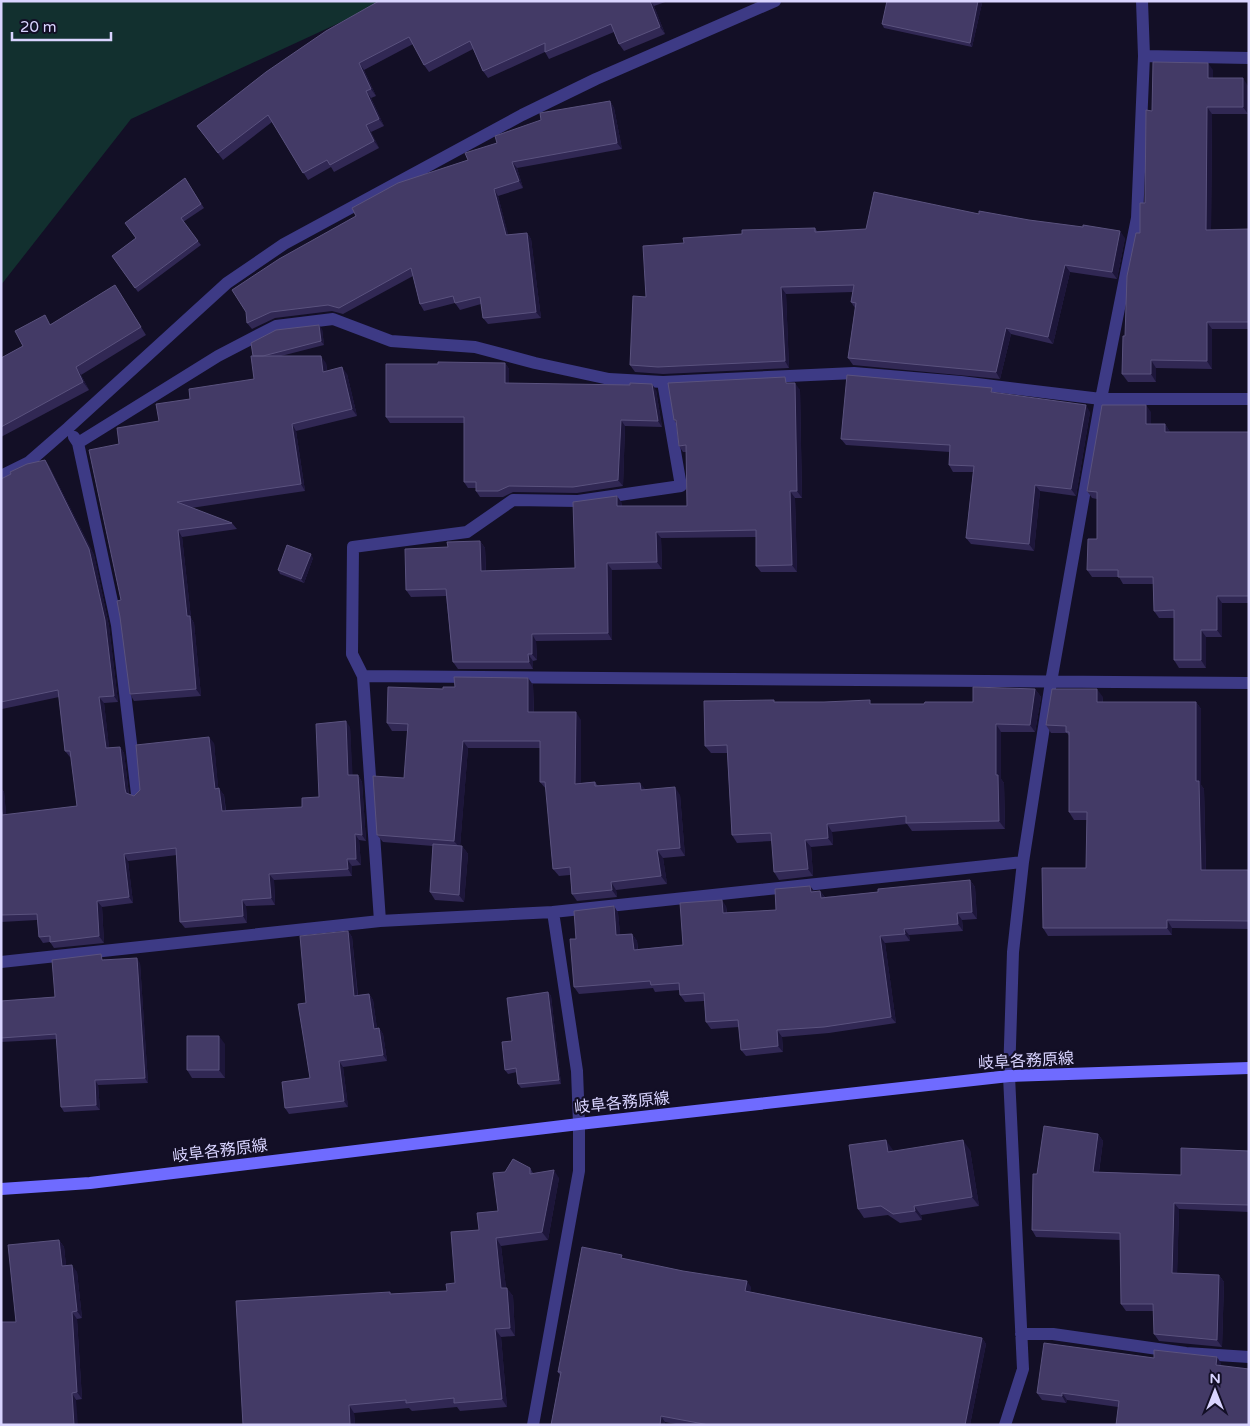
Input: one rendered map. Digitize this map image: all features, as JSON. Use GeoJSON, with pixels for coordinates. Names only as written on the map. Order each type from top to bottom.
{"type":"FeatureCollection","features":[{"type":"Feature","properties":{"kind":"main road","name":"岐阜各務原線"},"geometry":{"type":"LineString","coordinates":[[1,1189],[90,1183],[579,1124],[1009,1076],[1249,1068]]}},
{"type":"Feature","properties":{"kind":"street"},"geometry":{"type":"LineString","coordinates":[[1,476],[29,462],[226,283],[284,244],[530,111],[596,79],[775,1]]}},
{"type":"Feature","properties":{"kind":"street"},"geometry":{"type":"LineString","coordinates":[[1005,1425],[1023,1369],[1009,1076],[1013,952],[1023,862],[1051,682],[1101,399],[1137,218],[1144,56],[1142,1]]}},
{"type":"Feature","properties":{"kind":"street"},"geometry":{"type":"LineString","coordinates":[[1144,56],[1249,58]]}},
{"type":"Feature","properties":{"kind":"street"},"geometry":{"type":"LineString","coordinates":[[78,443],[218,356],[276,326],[333,319],[392,341],[475,347],[535,363],[609,378],[663,382],[854,372],[961,382],[1101,399],[1249,400]]}},
{"type":"Feature","properties":{"kind":"street"},"geometry":{"type":"LineString","coordinates":[[380,921],[363,676],[352,654],[353,547],[467,532],[513,500],[578,501],[681,486],[663,382]]}},
{"type":"Feature","properties":{"kind":"street"},"geometry":{"type":"LineString","coordinates":[[68,428],[78,443],[117,625],[137,794]]}},
{"type":"Feature","properties":{"kind":"street"},"geometry":{"type":"LineString","coordinates":[[363,676],[1249,683]]}},
{"type":"Feature","properties":{"kind":"street"},"geometry":{"type":"LineString","coordinates":[[1,962],[380,921],[553,912],[1023,862]]}},
{"type":"Feature","properties":{"kind":"street"},"geometry":{"type":"LineString","coordinates":[[533,1425],[579,1171],[576,1071],[553,912]]}},
{"type":"Feature","properties":{"kind":"street"},"geometry":{"type":"LineString","coordinates":[[1021,1334],[1053,1334],[1186,1353],[1249,1357]]}},
{"type":"Feature","properties":{"kind":"green space"},"geometry":{"type":"Polygon","coordinates":[[[1,1],[399,1],[352,17],[131,119],[1,285],[1,1]]]}},
{"type":"Feature","properties":{"kind":"building"},"geometry":{"type":"Polygon","coordinates":[[[379,1],[650,1],[660,27],[619,44],[611,24],[545,52],[545,43],[483,71],[470,41],[424,65],[409,37],[359,63],[371,89],[366,91],[379,119],[366,125],[374,141],[330,165],[327,160],[303,173],[268,115],[218,153],[197,126],[266,72],[326,31],[379,1]]]}},
{"type":"Feature","properties":{"kind":"building"},"geometry":{"type":"Polygon","coordinates":[[[887,1],[978,1],[970,43],[882,24],[887,1]]]}},
{"type":"Feature","properties":{"kind":"building"},"geometry":{"type":"Polygon","coordinates":[[[1153,62],[1208,63],[1208,78],[1243,78],[1243,107],[1207,107],[1206,230],[1249,229],[1249,322],[1207,322],[1207,361],[1151,360],[1151,374],[1122,374],[1127,276],[1136,233],[1140,233],[1140,203],[1145,203],[1146,110],[1152,111],[1153,62]]]}},
{"type":"Feature","properties":{"kind":"building"},"geometry":{"type":"Polygon","coordinates":[[[610,101],[617,143],[512,162],[519,181],[494,189],[506,235],[527,233],[536,312],[483,318],[480,297],[455,303],[453,296],[420,304],[411,268],[339,308],[328,305],[271,312],[247,323],[246,312],[232,290],[279,259],[356,216],[352,208],[398,183],[468,160],[465,153],[497,143],[495,136],[541,120],[540,113],[610,101]]]}},
{"type":"Feature","properties":{"kind":"building"},"geometry":{"type":"Polygon","coordinates":[[[185,178],[201,204],[181,218],[198,241],[135,288],[112,256],[136,238],[125,223],[185,178]]]}},
{"type":"Feature","properties":{"kind":"building"},"geometry":{"type":"Polygon","coordinates":[[[874,192],[979,214],[979,211],[1029,220],[1083,227],[1083,225],[1120,231],[1112,272],[1065,265],[1048,337],[1006,328],[996,372],[848,358],[856,303],[851,302],[854,285],[781,287],[785,361],[658,367],[630,365],[633,296],[646,297],[643,246],[684,243],[683,238],[742,234],[742,230],[815,228],[815,232],[866,229],[874,192]]]}},
{"type":"Feature","properties":{"kind":"building"},"geometry":{"type":"Polygon","coordinates":[[[115,285],[141,327],[76,367],[83,382],[1,427],[1,358],[23,346],[15,331],[45,315],[50,325],[115,285]]]}},
{"type":"Feature","properties":{"kind":"building"},"geometry":{"type":"Polygon","coordinates":[[[319,325],[321,341],[263,356],[253,356],[251,343],[276,330],[319,325]]]}},
{"type":"Feature","properties":{"kind":"building"},"geometry":{"type":"Polygon","coordinates":[[[251,356],[321,356],[323,372],[342,367],[352,409],[292,424],[301,484],[177,502],[232,523],[178,530],[187,616],[190,616],[196,689],[130,694],[117,601],[121,600],[89,450],[119,444],[117,428],[159,421],[156,404],[190,399],[189,389],[254,379],[251,356]]]}},
{"type":"Feature","properties":{"kind":"building"},"geometry":{"type":"Polygon","coordinates":[[[438,362],[505,363],[505,383],[652,384],[658,421],[621,420],[618,480],[573,487],[509,486],[498,491],[476,491],[476,482],[464,482],[464,417],[386,417],[386,364],[438,364],[438,362]]]}},
{"type":"Feature","properties":{"kind":"building"},"geometry":{"type":"Polygon","coordinates":[[[847,375],[992,388],[991,392],[1086,405],[1071,489],[1035,485],[1029,544],[966,538],[974,466],[949,465],[950,445],[841,439],[847,375]]]}},
{"type":"Feature","properties":{"kind":"building"},"geometry":{"type":"Polygon","coordinates":[[[785,377],[786,383],[795,383],[797,491],[790,491],[792,565],[756,566],[756,530],[656,532],[657,562],[607,563],[608,633],[532,634],[532,654],[528,654],[529,662],[453,662],[446,589],[406,590],[405,549],[448,547],[447,542],[480,541],[481,571],[575,568],[573,502],[617,496],[617,506],[687,506],[686,445],[679,446],[676,420],[674,420],[668,383],[785,377]]]}},
{"type":"Feature","properties":{"kind":"building"},"geometry":{"type":"Polygon","coordinates":[[[1102,405],[1146,405],[1146,424],[1165,424],[1165,432],[1249,432],[1249,596],[1217,596],[1217,630],[1201,630],[1201,660],[1174,660],[1174,610],[1154,611],[1153,577],[1118,577],[1118,570],[1087,570],[1088,539],[1097,539],[1097,492],[1087,491],[1102,405]]]}},
{"type":"Feature","properties":{"kind":"building"},"geometry":{"type":"Polygon","coordinates":[[[45,460],[89,549],[105,620],[114,696],[99,697],[106,748],[120,747],[126,793],[134,796],[140,790],[136,745],[209,737],[215,789],[219,788],[222,811],[302,807],[302,798],[319,797],[316,724],[346,721],[348,775],[358,775],[362,835],[355,834],[356,859],[347,859],[348,869],[269,874],[271,898],[242,900],[243,916],[180,922],[176,848],[124,854],[129,897],[97,901],[99,936],[50,942],[50,936],[39,937],[37,914],[1,915],[1,802],[2,815],[77,806],[70,751],[65,751],[58,690],[1,702],[1,479],[11,474],[10,472],[27,464],[45,460]]]}},
{"type":"Feature","properties":{"kind":"building"},"geometry":{"type":"Polygon","coordinates":[[[287,545],[311,554],[301,579],[278,570],[287,545]]]}},
{"type":"Feature","properties":{"kind":"building"},"geometry":{"type":"Polygon","coordinates":[[[454,677],[528,678],[528,712],[576,712],[575,784],[595,782],[595,786],[640,783],[641,790],[675,787],[680,848],[657,850],[661,876],[611,882],[612,890],[572,894],[570,867],[553,869],[545,782],[540,782],[540,741],[463,741],[454,841],[377,835],[373,776],[404,778],[408,724],[387,723],[388,687],[443,689],[443,687],[455,687],[454,677]]]}},
{"type":"Feature","properties":{"kind":"building"},"geometry":{"type":"Polygon","coordinates":[[[973,687],[1035,689],[1030,725],[996,724],[996,775],[998,775],[999,821],[906,823],[906,816],[827,824],[828,838],[805,840],[808,869],[774,872],[771,833],[732,835],[727,745],[705,746],[704,701],[774,700],[774,702],[824,702],[870,700],[870,704],[973,702],[973,687]]]}},
{"type":"Feature","properties":{"kind":"building"},"geometry":{"type":"Polygon","coordinates":[[[1052,689],[1097,689],[1097,702],[1196,702],[1196,781],[1199,781],[1201,870],[1249,870],[1249,921],[1167,920],[1167,928],[1043,928],[1042,868],[1086,868],[1087,812],[1069,812],[1069,732],[1066,732],[1066,726],[1046,725],[1052,689]]]}},
{"type":"Feature","properties":{"kind":"building"},"geometry":{"type":"Polygon","coordinates":[[[433,844],[462,846],[459,895],[430,892],[433,844]]]}},
{"type":"Feature","properties":{"kind":"building"},"geometry":{"type":"Polygon","coordinates":[[[970,880],[972,912],[957,913],[958,924],[904,929],[905,934],[880,936],[891,1017],[824,1027],[777,1030],[778,1046],[741,1050],[738,1020],[706,1022],[704,993],[680,995],[679,983],[651,985],[650,981],[574,987],[570,939],[576,939],[574,911],[614,906],[616,935],[632,934],[634,950],[683,945],[680,903],[722,900],[723,913],[776,910],[775,889],[810,886],[811,892],[820,891],[821,898],[878,892],[878,889],[970,880]]]}},
{"type":"Feature","properties":{"kind":"building"},"geometry":{"type":"Polygon","coordinates":[[[348,931],[354,996],[369,994],[374,1029],[379,1028],[383,1055],[339,1061],[344,1101],[285,1108],[282,1082],[310,1078],[298,1004],[306,1003],[300,936],[348,931]]]}},
{"type":"Feature","properties":{"kind":"building"},"geometry":{"type":"Polygon","coordinates":[[[101,954],[102,960],[137,958],[145,1078],[95,1080],[96,1105],[61,1107],[56,1034],[1,1038],[1,1001],[55,997],[52,960],[101,954]]]}},
{"type":"Feature","properties":{"kind":"building"},"geometry":{"type":"Polygon","coordinates":[[[548,992],[559,1080],[518,1084],[516,1068],[505,1070],[502,1042],[512,1041],[507,998],[548,992]]]}},
{"type":"Feature","properties":{"kind":"building"},"geometry":{"type":"Polygon","coordinates":[[[187,1036],[219,1036],[219,1070],[187,1070],[187,1036]]]}},
{"type":"Feature","properties":{"kind":"building"},"geometry":{"type":"Polygon","coordinates":[[[1044,1126],[1098,1134],[1093,1172],[1181,1175],[1181,1148],[1249,1151],[1249,1205],[1174,1203],[1172,1273],[1219,1275],[1217,1340],[1154,1334],[1153,1304],[1121,1304],[1120,1233],[1032,1230],[1033,1174],[1037,1174],[1044,1126]]]}},
{"type":"Feature","properties":{"kind":"building"},"geometry":{"type":"Polygon","coordinates":[[[886,1140],[888,1152],[963,1140],[972,1197],[914,1206],[915,1211],[893,1214],[881,1206],[858,1209],[849,1145],[886,1140]]]}},
{"type":"Feature","properties":{"kind":"building"},"geometry":{"type":"Polygon","coordinates":[[[513,1159],[530,1168],[530,1174],[554,1170],[542,1232],[496,1238],[501,1288],[507,1288],[510,1328],[495,1329],[502,1399],[454,1403],[454,1398],[406,1403],[406,1400],[349,1405],[350,1424],[243,1425],[236,1301],[390,1292],[390,1294],[447,1291],[446,1284],[455,1283],[451,1232],[479,1230],[477,1213],[498,1211],[493,1173],[505,1172],[513,1159]]]}},
{"type":"Feature","properties":{"kind":"building"},"geometry":{"type":"Polygon","coordinates":[[[59,1240],[62,1266],[72,1265],[77,1311],[72,1312],[77,1392],[72,1393],[74,1425],[1,1425],[1,1322],[16,1322],[8,1245],[59,1240]]]}},
{"type":"Feature","properties":{"kind":"building"},"geometry":{"type":"Polygon","coordinates":[[[582,1247],[622,1255],[621,1258],[683,1271],[747,1281],[745,1291],[982,1338],[965,1425],[709,1425],[661,1416],[660,1425],[551,1425],[561,1372],[558,1372],[582,1247]]]}},
{"type":"Feature","properties":{"kind":"building"},"geometry":{"type":"Polygon","coordinates":[[[1044,1343],[1154,1358],[1154,1350],[1217,1357],[1216,1365],[1249,1369],[1249,1425],[1116,1425],[1119,1401],[1062,1393],[1062,1396],[1037,1393],[1044,1343]]]}}]}
